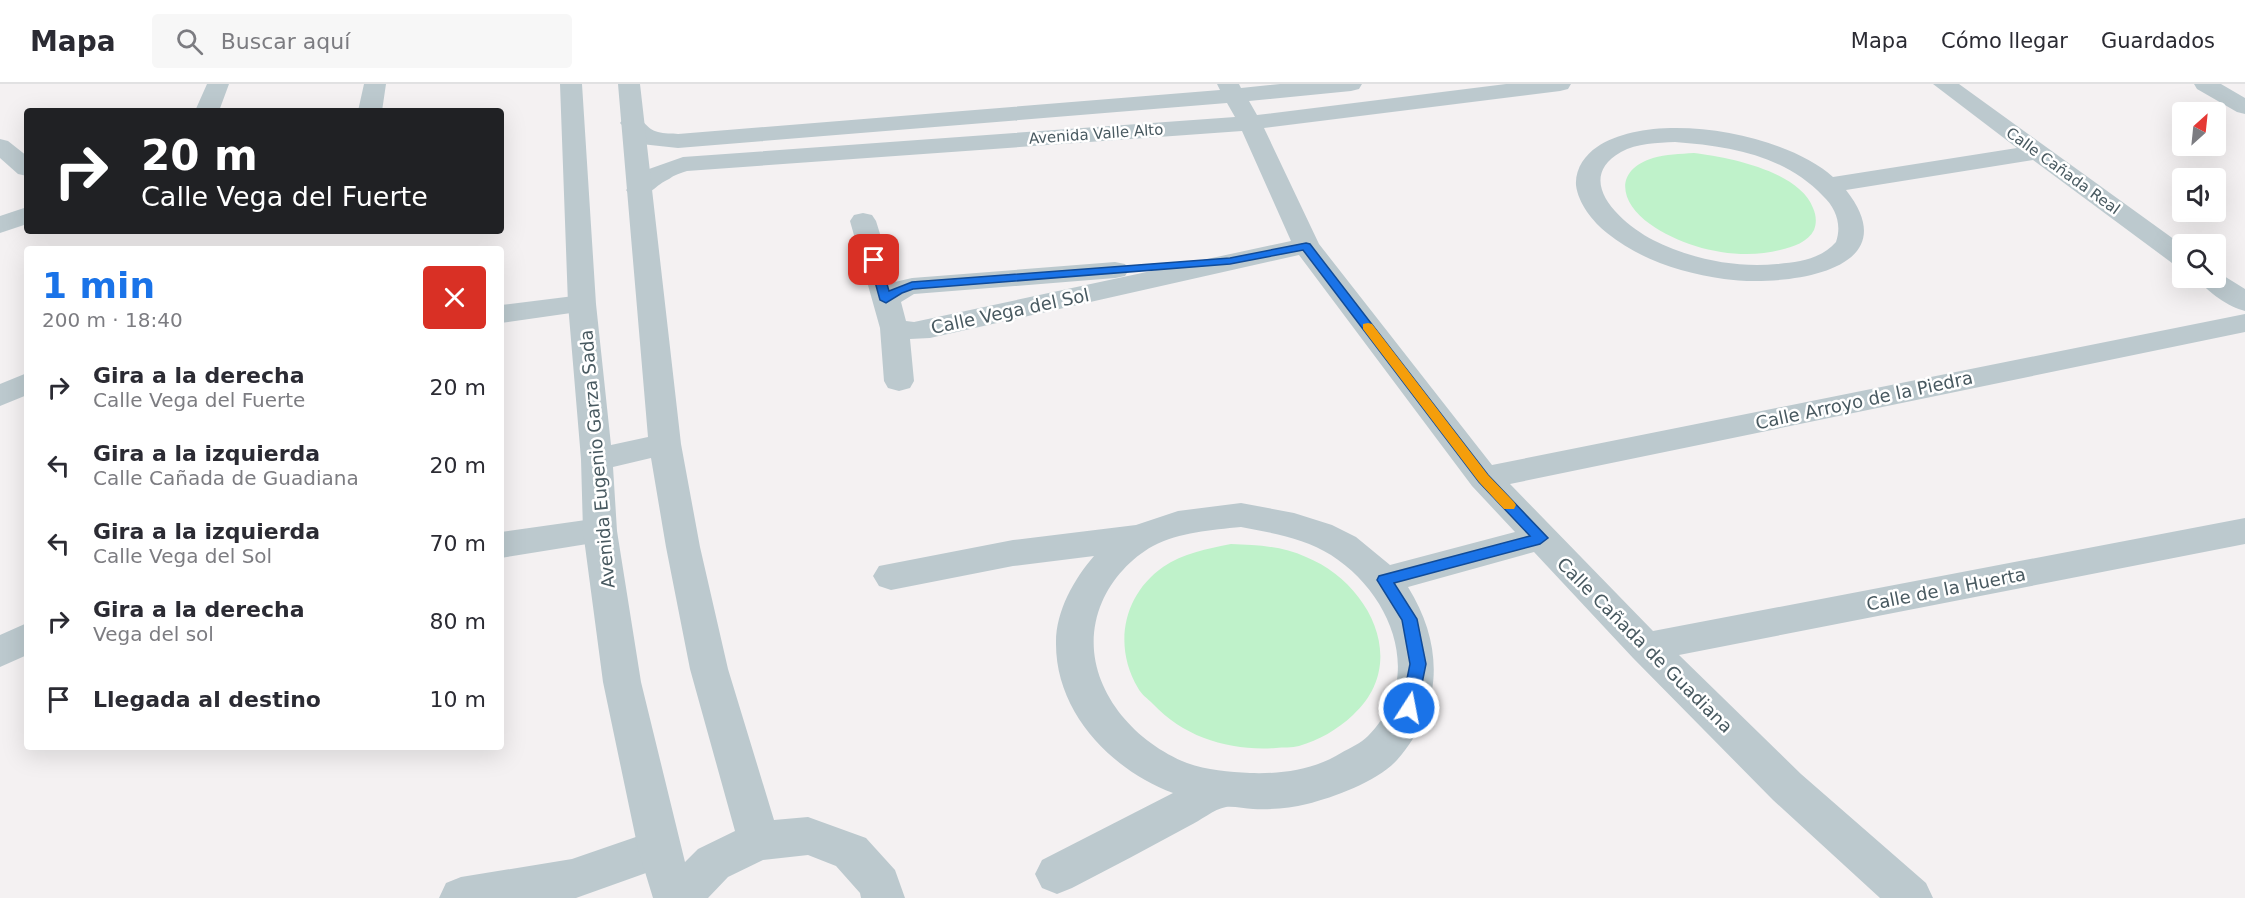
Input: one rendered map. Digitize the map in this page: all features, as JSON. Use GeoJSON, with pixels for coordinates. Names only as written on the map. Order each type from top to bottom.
{"type":"FeatureCollection","features":[{"type":"Feature","properties":{"kind":"street"},"geometry":{"type":"LineString","coordinates":[[208,108],[218,84]]}},
{"type":"Feature","properties":{"kind":"street"},"geometry":{"type":"LineString","coordinates":[[371,108],[375,84]]}},
{"type":"Feature","properties":{"kind":"street","name":"Avenida Eugenio Garza Sada"},"geometry":{"type":"LineString","coordinates":[[571,84],[578,173],[582,304],[597,459],[600,531],[622,682],[659,849],[677,898]]}},
{"type":"Feature","properties":{"kind":"street"},"geometry":{"type":"LineString","coordinates":[[629,84],[665,444],[682,547],[709,669],[759,841]]}},
{"type":"Feature","properties":{"kind":"street","name":"Avenida Valle Alto"},"geometry":{"type":"LineString","coordinates":[[639,190],[658,174],[683,164],[1237,101],[1351,84]]}},
{"type":"Feature","properties":{"kind":"street","name":"Avenida Valle Alto"},"geometry":{"type":"LineString","coordinates":[[632,123],[649,139],[678,141],[1099,108],[1560,84]]}},
{"type":"Feature","properties":{"kind":"street","name":"Calle Cañada Real"},"geometry":{"type":"LineString","coordinates":[[1944,84],[2172,250]]}},
{"type":"Feature","properties":{"kind":"street"},"geometry":{"type":"LineString","coordinates":[[2205,84],[2245,107]]}},
{"type":"Feature","properties":{"kind":"street","name":"Calle Cañada de Guadiana"},"geometry":{"type":"LineString","coordinates":[[1237,101],[1306,246],[1484,478],[1646,647],[1787,787],[1911,898]]}},
{"type":"Feature","properties":{"kind":"street"},"geometry":{"type":"LineString","coordinates":[[1829,185],[1848,209],[1852,233],[1848,245],[1838,255],[1808,269],[1772,274],[1718,270],[1685,262],[1654,250],[1623,233],[1601,214],[1588,192],[1589,172],[1597,159],[1611,148],[1650,137],[1675,135],[1707,137],[1740,143],[1772,153],[1803,168],[1829,185],[2037,152]]}},
{"type":"Feature","properties":{"kind":"street"},"geometry":{"type":"LineString","coordinates":[[0,146],[24,166]]}},
{"type":"Feature","properties":{"kind":"street"},"geometry":{"type":"LineString","coordinates":[[0,225],[24,215]]}},
{"type":"Feature","properties":{"kind":"street"},"geometry":{"type":"LineString","coordinates":[[863,221],[894,328],[899,381]]}},
{"type":"Feature","properties":{"kind":"street","name":"Calle Vega del Sol"},"geometry":{"type":"LineString","coordinates":[[894,328],[914,331],[930,329],[1306,246]]}},
{"type":"Feature","properties":{"kind":"street","name":"Calle Vega del Sol"},"geometry":{"type":"LineString","coordinates":[[886,300],[898,290],[912,286],[1230,261]]}},
{"type":"Feature","properties":{"kind":"street"},"geometry":{"type":"LineString","coordinates":[[2225,288],[2245,302]]}},
{"type":"Feature","properties":{"kind":"street"},"geometry":{"type":"LineString","coordinates":[[504,314],[582,304]]}},
{"type":"Feature","properties":{"kind":"street","name":"Calle Arroyo de la Piedra"},"geometry":{"type":"LineString","coordinates":[[1484,478],[2245,322]]}},
{"type":"Feature","properties":{"kind":"street"},"geometry":{"type":"LineString","coordinates":[[0,396],[24,384]]}},
{"type":"Feature","properties":{"kind":"street"},"geometry":{"type":"LineString","coordinates":[[597,459],[665,444]]}},
{"type":"Feature","properties":{"kind":"street"},"geometry":{"type":"LineString","coordinates":[[891,576],[1013,553],[1140,537],[1188,520],[1241,515],[1295,524],[1344,546],[1385,580],[1409,619],[1418,664],[1409,708],[1382,748],[1337,778],[1280,792],[1219,790],[1162,771],[1115,738],[1085,696],[1072,651],[1078,608],[1102,567],[1140,537]]}},
{"type":"Feature","properties":{"kind":"street"},"geometry":{"type":"LineString","coordinates":[[504,545],[600,531]]}},
{"type":"Feature","properties":{"kind":"street","name":"Calle de la Huerta"},"geometry":{"type":"LineString","coordinates":[[1646,647],[2245,531]]}},
{"type":"Feature","properties":{"kind":"street"},"geometry":{"type":"LineString","coordinates":[[1385,580],[1540,538]]}},
{"type":"Feature","properties":{"kind":"street"},"geometry":{"type":"LineString","coordinates":[[0,652],[24,640]]}},
{"type":"Feature","properties":{"kind":"street"},"geometry":{"type":"LineString","coordinates":[[1058,874],[1219,790]]}},
{"type":"Feature","properties":{"kind":"street"},"geometry":{"type":"LineString","coordinates":[[677,898],[713,863],[759,841],[808,836],[850,852],[880,884],[883,898]]}},
{"type":"Feature","properties":{"kind":"street"},"geometry":{"type":"LineString","coordinates":[[460,898],[572,879],[659,849]]}},
{"type":"Feature","properties":{"kind":"green space"},"geometry":{"type":"Polygon","coordinates":[[[1694,153],[1743,162],[1778,175],[1793,184],[1805,195],[1814,211],[1816,224],[1814,230],[1808,238],[1790,247],[1747,254],[1713,251],[1664,233],[1640,216],[1632,207],[1627,198],[1626,179],[1631,171],[1640,164],[1653,158],[1694,153]]]}},
{"type":"Feature","properties":{"kind":"green space"},"geometry":{"type":"Polygon","coordinates":[[[1231,544],[1288,550],[1328,569],[1348,585],[1363,604],[1374,625],[1380,648],[1379,671],[1370,694],[1353,715],[1328,734],[1314,741],[1296,747],[1259,748],[1209,740],[1179,726],[1166,716],[1141,692],[1130,672],[1124,639],[1126,622],[1139,592],[1149,579],[1163,567],[1179,558],[1231,544]]]}},
{"type":"Feature","properties":{"kind":"slow traffic"},"geometry":{"type":"LineString","coordinates":[[1368,327],[1484,478],[1509,505]]}},
{"type":"Feature","properties":{"kind":"route"},"geometry":{"type":"LineString","coordinates":[[874,260],[886,300],[898,290],[912,286],[1230,261],[1306,246],[1484,478],[1540,538],[1385,580],[1409,619],[1418,664],[1409,708]]}}]}
